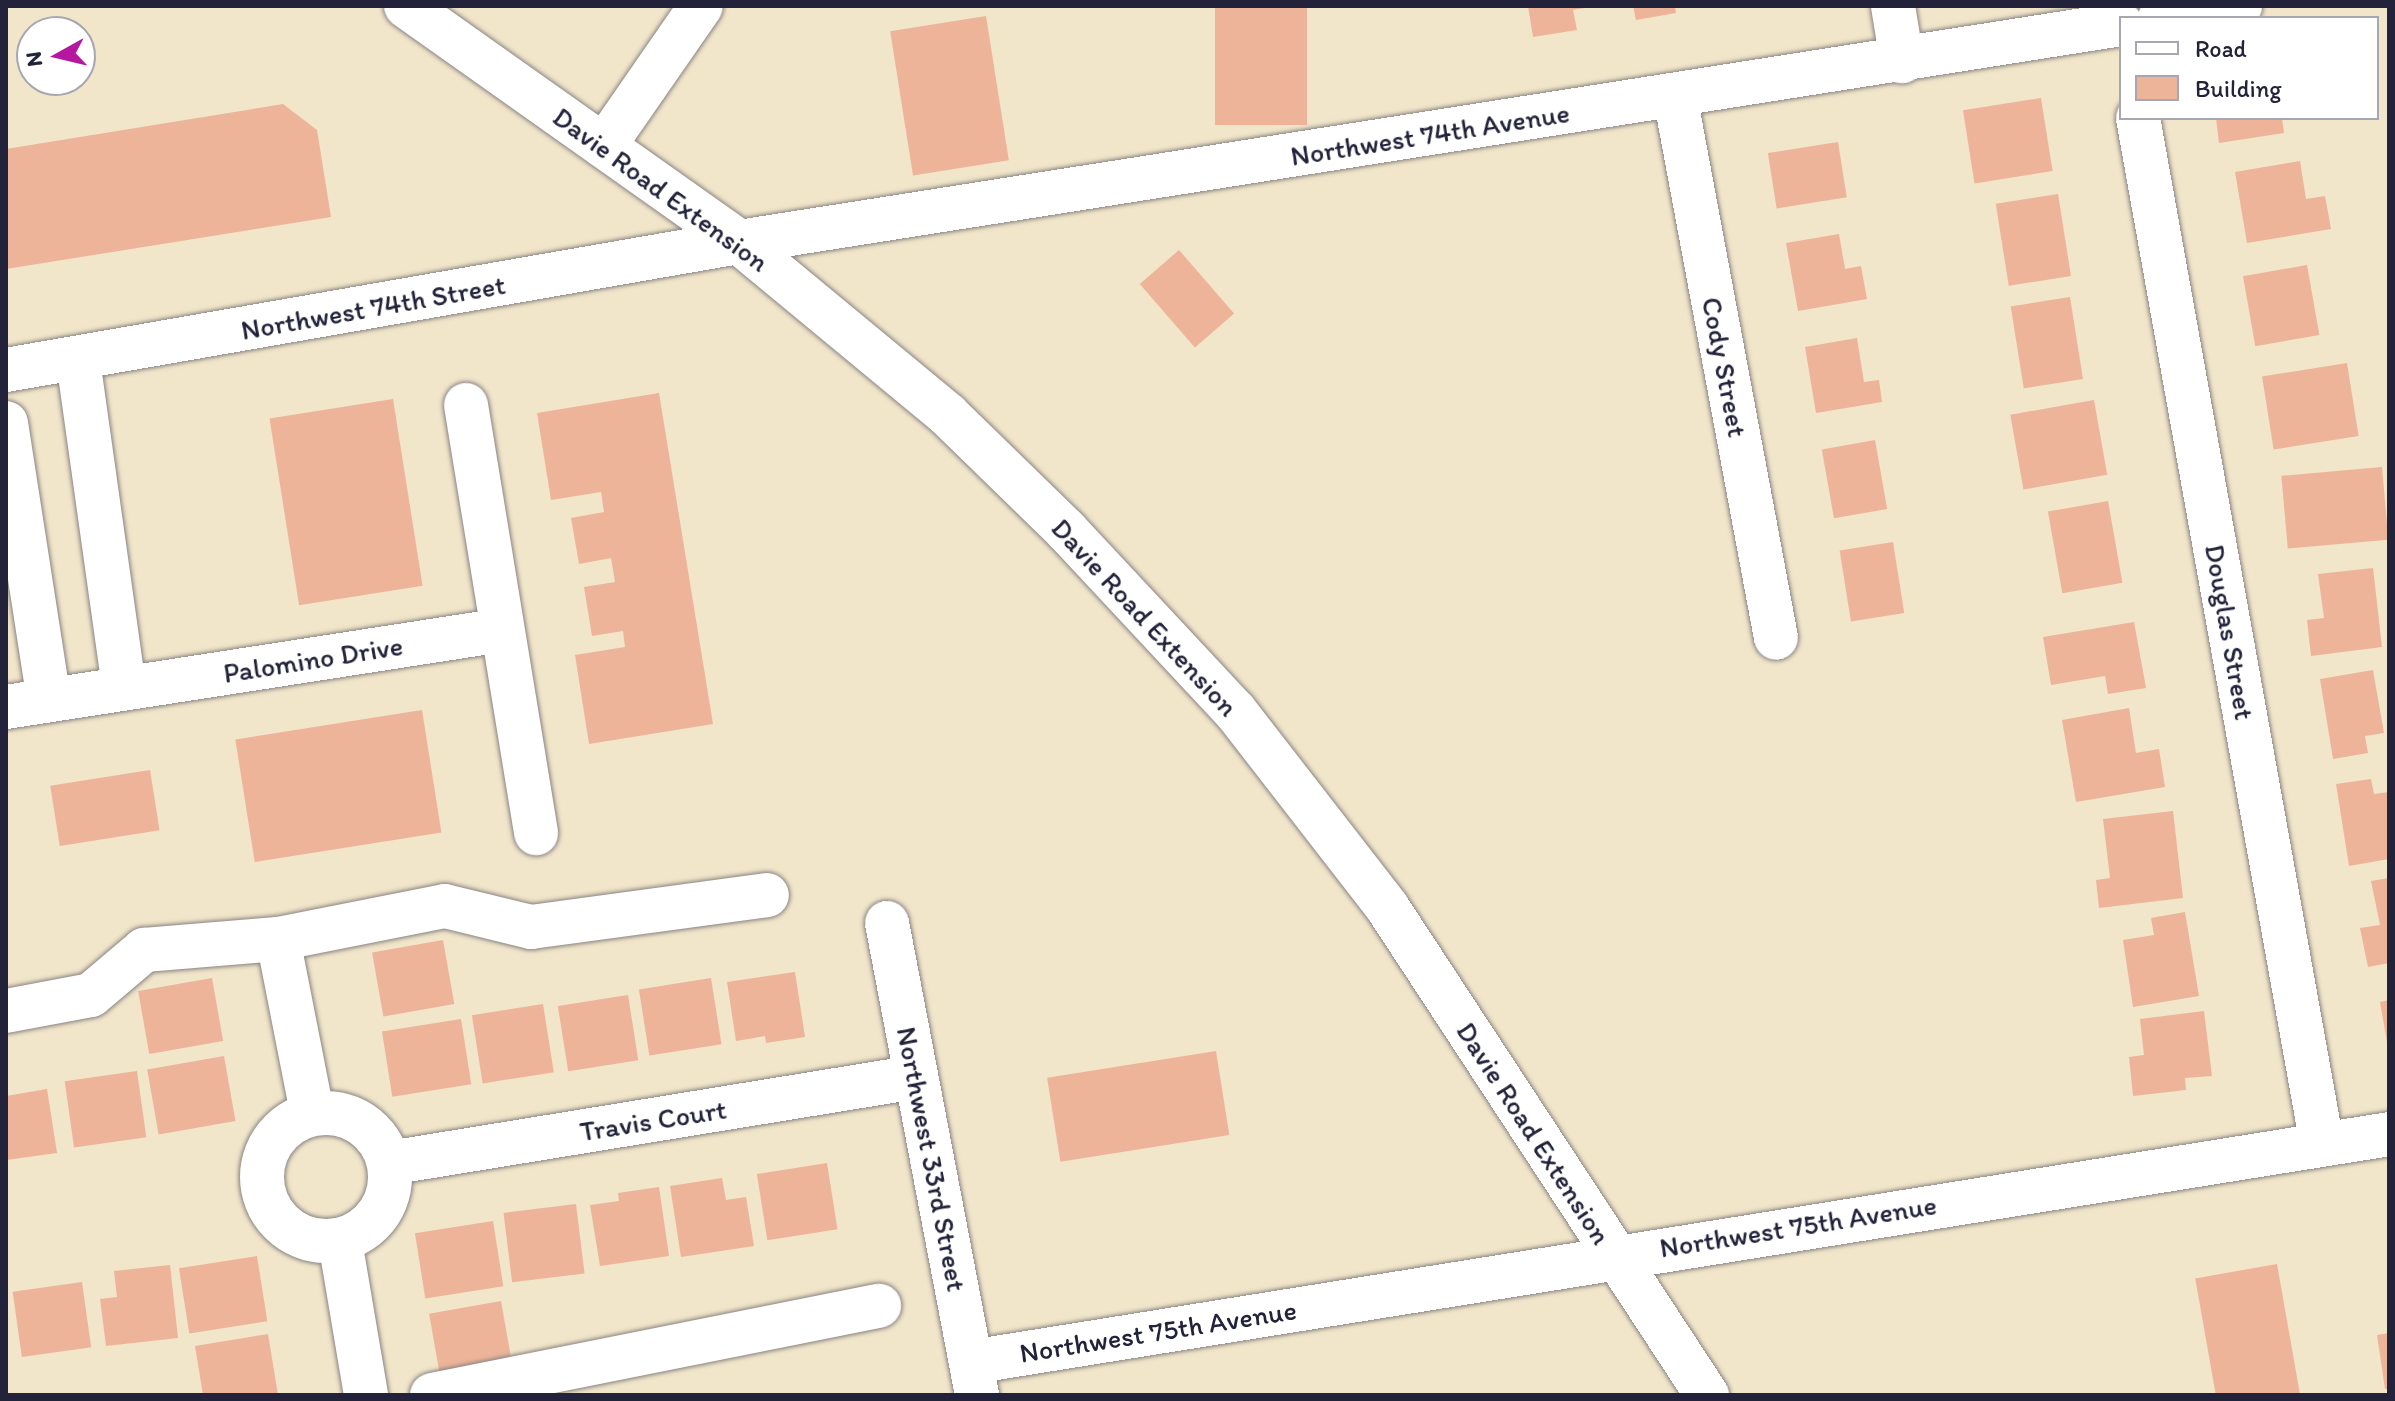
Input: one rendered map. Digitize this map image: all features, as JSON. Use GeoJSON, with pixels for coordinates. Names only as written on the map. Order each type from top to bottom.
{"type":"FeatureCollection","features":[{"type":"Feature","properties":{"kind":"street","name":"Davie Road Extension"},"geometry":{"type":"LineString","coordinates":[[406,6],[739,242],[948,415],[1066,530],[1235,711],[1387,907],[1707,1395]]}},
{"type":"Feature","properties":{"kind":"street"},"geometry":{"type":"LineString","coordinates":[[604,146],[701,6]]}},
{"type":"Feature","properties":{"kind":"street"},"geometry":{"type":"LineString","coordinates":[[1893,6],[1902,61]]}},
{"type":"Feature","properties":{"kind":"street"},"geometry":{"type":"LineString","coordinates":[[2173,16],[2240,6]]}},
{"type":"Feature","properties":{"kind":"street","name":"Northwest 74th Avenue"},"geometry":{"type":"LineString","coordinates":[[739,242],[1902,61],[2119,24]]}},
{"type":"Feature","properties":{"kind":"street","name":"Cody Street"},"geometry":{"type":"LineString","coordinates":[[1675,96],[1776,638]]}},
{"type":"Feature","properties":{"kind":"street","name":"Douglas Street"},"geometry":{"type":"LineString","coordinates":[[2138,120],[2322,1145]]}},
{"type":"Feature","properties":{"kind":"street","name":"Northwest 74th Street"},"geometry":{"type":"LineString","coordinates":[[6,370],[78,360],[739,242]]}},
{"type":"Feature","properties":{"kind":"street"},"geometry":{"type":"LineString","coordinates":[[78,360],[124,688]]}},
{"type":"Feature","properties":{"kind":"street"},"geometry":{"type":"LineString","coordinates":[[466,405],[536,833]]}},
{"type":"Feature","properties":{"kind":"street"},"geometry":{"type":"LineString","coordinates":[[6,423],[49,700]]}},
{"type":"Feature","properties":{"kind":"street","name":"Palomino Drive"},"geometry":{"type":"LineString","coordinates":[[6,707],[502,630]]}},
{"type":"Feature","properties":{"kind":"street"},"geometry":{"type":"LineString","coordinates":[[6,1011],[91,995],[144,950],[278,939],[445,906],[531,927],[767,895]]}},
{"type":"Feature","properties":{"kind":"street","name":"Northwest 33rd Street"},"geometry":{"type":"LineString","coordinates":[[887,923],[974,1378]]}},
{"type":"Feature","properties":{"kind":"street"},"geometry":{"type":"LineString","coordinates":[[278,939],[312,1113]]}},
{"type":"Feature","properties":{"kind":"street","name":"Travis Court"},"geometry":{"type":"LineString","coordinates":[[389,1163],[916,1077]]}},
{"type":"Feature","properties":{"kind":"street"},"geometry":{"type":"LineString","coordinates":[[312,1113],[338,1113],[361,1122],[380,1140],[389,1163],[390,1188],[380,1212],[363,1230],[340,1241],[315,1241],[291,1231],[273,1214],[263,1190],[263,1165],[272,1141],[289,1123],[312,1113]]}},
{"type":"Feature","properties":{"kind":"street","name":"Northwest 75th Avenue"},"geometry":{"type":"LineString","coordinates":[[974,1378],[1613,1255],[2389,1134]]}},
{"type":"Feature","properties":{"kind":"street"},"geometry":{"type":"LineString","coordinates":[[340,1241],[366,1395]]}},
{"type":"Feature","properties":{"kind":"street"},"geometry":{"type":"LineString","coordinates":[[432,1395],[879,1306]]}},
{"type":"Feature","properties":{"kind":"building"},"geometry":{"type":"Polygon","coordinates":[[[1215,6],[1307,6],[1307,125],[1215,125],[1215,6]]]}},
{"type":"Feature","properties":{"kind":"building"},"geometry":{"type":"Polygon","coordinates":[[[1528,6],[1585,8],[1573,10],[1577,30],[1533,37],[1528,6]]]}},
{"type":"Feature","properties":{"kind":"building"},"geometry":{"type":"Polygon","coordinates":[[[1633,6],[1675,6],[1676,13],[1636,20],[1633,6]]]}},
{"type":"Feature","properties":{"kind":"building"},"geometry":{"type":"Polygon","coordinates":[[[986,16],[1009,160],[913,175],[890,31],[986,16]]]}},
{"type":"Feature","properties":{"kind":"building"},"geometry":{"type":"Polygon","coordinates":[[[2041,98],[2053,171],[1975,183],[1963,110],[2041,98]]]}},
{"type":"Feature","properties":{"kind":"building"},"geometry":{"type":"Polygon","coordinates":[[[283,104],[317,130],[331,217],[6,269],[6,149],[283,104]]]}},
{"type":"Feature","properties":{"kind":"building"},"geometry":{"type":"Polygon","coordinates":[[[2216,120],[2282,120],[2284,133],[2219,143],[2216,120]]]}},
{"type":"Feature","properties":{"kind":"building"},"geometry":{"type":"Polygon","coordinates":[[[1838,142],[1847,197],[1777,208],[1768,153],[1838,142]]]}},
{"type":"Feature","properties":{"kind":"building"},"geometry":{"type":"Polygon","coordinates":[[[2300,161],[2306,199],[2325,196],[2331,229],[2247,243],[2235,172],[2300,161]]]}},
{"type":"Feature","properties":{"kind":"building"},"geometry":{"type":"Polygon","coordinates":[[[2058,194],[2071,276],[2009,286],[1996,204],[2058,194]]]}},
{"type":"Feature","properties":{"kind":"building"},"geometry":{"type":"Polygon","coordinates":[[[1839,234],[1845,269],[1861,266],[1867,299],[1798,311],[1786,243],[1839,234]]]}},
{"type":"Feature","properties":{"kind":"building"},"geometry":{"type":"Polygon","coordinates":[[[1179,250],[1234,313],[1195,348],[1140,284],[1179,250]]]}},
{"type":"Feature","properties":{"kind":"building"},"geometry":{"type":"Polygon","coordinates":[[[2307,265],[2319,335],[2255,346],[2243,276],[2307,265]]]}},
{"type":"Feature","properties":{"kind":"building"},"geometry":{"type":"Polygon","coordinates":[[[2070,297],[2083,379],[2024,388],[2011,306],[2070,297]]]}},
{"type":"Feature","properties":{"kind":"building"},"geometry":{"type":"Polygon","coordinates":[[[1857,338],[1864,382],[1879,380],[1882,402],[1816,413],[1805,347],[1857,338]]]}},
{"type":"Feature","properties":{"kind":"building"},"geometry":{"type":"Polygon","coordinates":[[[2347,363],[2359,436],[2274,450],[2262,376],[2347,363]]]}},
{"type":"Feature","properties":{"kind":"building"},"geometry":{"type":"Polygon","coordinates":[[[659,393],[713,724],[589,744],[575,655],[625,647],[623,631],[592,636],[584,587],[615,582],[611,558],[579,564],[571,518],[604,512],[601,492],[551,500],[537,413],[659,393]]]}},
{"type":"Feature","properties":{"kind":"building"},"geometry":{"type":"Polygon","coordinates":[[[393,399],[423,586],[299,605],[270,419],[393,399]]]}},
{"type":"Feature","properties":{"kind":"building"},"geometry":{"type":"Polygon","coordinates":[[[2094,400],[2107,475],[2023,490],[2010,415],[2094,400]]]}},
{"type":"Feature","properties":{"kind":"building"},"geometry":{"type":"Polygon","coordinates":[[[1875,440],[1887,509],[1834,518],[1822,449],[1875,440]]]}},
{"type":"Feature","properties":{"kind":"building"},"geometry":{"type":"Polygon","coordinates":[[[2382,467],[2388,540],[2288,549],[2281,476],[2382,467]]]}},
{"type":"Feature","properties":{"kind":"building"},"geometry":{"type":"Polygon","coordinates":[[[2108,501],[2122,583],[2062,593],[2048,512],[2108,501]]]}},
{"type":"Feature","properties":{"kind":"building"},"geometry":{"type":"Polygon","coordinates":[[[1893,542],[1904,613],[1851,622],[1840,550],[1893,542]]]}},
{"type":"Feature","properties":{"kind":"building"},"geometry":{"type":"Polygon","coordinates":[[[2373,568],[2382,647],[2311,656],[2307,620],[2324,618],[2318,574],[2373,568]]]}},
{"type":"Feature","properties":{"kind":"building"},"geometry":{"type":"Polygon","coordinates":[[[2134,622],[2146,688],[2108,694],[2105,676],[2051,685],[2043,637],[2134,622]]]}},
{"type":"Feature","properties":{"kind":"building"},"geometry":{"type":"Polygon","coordinates":[[[2373,670],[2384,733],[2365,736],[2368,753],[2333,759],[2320,679],[2373,670]]]}},
{"type":"Feature","properties":{"kind":"building"},"geometry":{"type":"Polygon","coordinates":[[[2129,708],[2136,753],[2159,749],[2165,787],[2076,802],[2062,720],[2129,708]]]}},
{"type":"Feature","properties":{"kind":"building"},"geometry":{"type":"Polygon","coordinates":[[[422,710],[441,832],[255,862],[235,740],[422,710]]]}},
{"type":"Feature","properties":{"kind":"building"},"geometry":{"type":"Polygon","coordinates":[[[150,770],[160,830],[60,846],[50,786],[150,770]]]}},
{"type":"Feature","properties":{"kind":"building"},"geometry":{"type":"Polygon","coordinates":[[[2371,779],[2374,794],[2389,792],[2389,859],[2349,866],[2336,784],[2371,779]]]}},
{"type":"Feature","properties":{"kind":"building"},"geometry":{"type":"Polygon","coordinates":[[[2173,811],[2183,898],[2099,908],[2096,880],[2110,878],[2103,819],[2173,811]]]}},
{"type":"Feature","properties":{"kind":"building"},"geometry":{"type":"Polygon","coordinates":[[[2389,878],[2389,963],[2368,967],[2360,928],[2380,925],[2371,881],[2389,878]]]}},
{"type":"Feature","properties":{"kind":"building"},"geometry":{"type":"Polygon","coordinates":[[[2185,912],[2199,996],[2133,1007],[2123,940],[2154,935],[2151,918],[2185,912]]]}},
{"type":"Feature","properties":{"kind":"building"},"geometry":{"type":"Polygon","coordinates":[[[443,940],[454,1004],[383,1017],[372,953],[443,940]]]}},
{"type":"Feature","properties":{"kind":"building"},"geometry":{"type":"Polygon","coordinates":[[[795,972],[805,1037],[766,1043],[765,1036],[736,1041],[727,982],[795,972]]]}},
{"type":"Feature","properties":{"kind":"building"},"geometry":{"type":"Polygon","coordinates":[[[212,978],[223,1041],[149,1054],[138,991],[212,978]]]}},
{"type":"Feature","properties":{"kind":"building"},"geometry":{"type":"Polygon","coordinates":[[[711,978],[721,1044],[649,1056],[639,989],[711,978]]]}},
{"type":"Feature","properties":{"kind":"building"},"geometry":{"type":"Polygon","coordinates":[[[628,995],[638,1060],[568,1071],[558,1006],[628,995]]]}},
{"type":"Feature","properties":{"kind":"building"},"geometry":{"type":"Polygon","coordinates":[[[2389,1000],[2389,1042],[2387,1042],[2380,1002],[2389,1000]]]}},
{"type":"Feature","properties":{"kind":"building"},"geometry":{"type":"Polygon","coordinates":[[[543,1004],[554,1072],[483,1083],[472,1015],[543,1004]]]}},
{"type":"Feature","properties":{"kind":"building"},"geometry":{"type":"Polygon","coordinates":[[[2204,1011],[2212,1076],[2185,1078],[2186,1090],[2133,1096],[2129,1057],[2144,1055],[2140,1019],[2204,1011]]]}},
{"type":"Feature","properties":{"kind":"building"},"geometry":{"type":"Polygon","coordinates":[[[461,1019],[471,1084],[392,1097],[382,1032],[461,1019]]]}},
{"type":"Feature","properties":{"kind":"building"},"geometry":{"type":"Polygon","coordinates":[[[1216,1051],[1229,1135],[1060,1162],[1047,1078],[1216,1051]]]}},
{"type":"Feature","properties":{"kind":"building"},"geometry":{"type":"Polygon","coordinates":[[[224,1056],[235,1121],[159,1135],[147,1070],[224,1056]]]}},
{"type":"Feature","properties":{"kind":"building"},"geometry":{"type":"Polygon","coordinates":[[[137,1071],[146,1137],[74,1148],[65,1081],[137,1071]]]}},
{"type":"Feature","properties":{"kind":"building"},"geometry":{"type":"Polygon","coordinates":[[[47,1089],[57,1153],[6,1160],[6,1096],[47,1089]]]}},
{"type":"Feature","properties":{"kind":"building"},"geometry":{"type":"Polygon","coordinates":[[[827,1163],[837,1229],[767,1240],[757,1174],[827,1163]]]}},
{"type":"Feature","properties":{"kind":"building"},"geometry":{"type":"Polygon","coordinates":[[[722,1178],[726,1200],[746,1197],[754,1246],[681,1257],[670,1186],[722,1178]]]}},
{"type":"Feature","properties":{"kind":"building"},"geometry":{"type":"Polygon","coordinates":[[[659,1187],[669,1256],[600,1266],[590,1205],[619,1201],[618,1193],[659,1187]]]}},
{"type":"Feature","properties":{"kind":"building"},"geometry":{"type":"Polygon","coordinates":[[[576,1204],[585,1273],[512,1282],[504,1213],[576,1204]]]}},
{"type":"Feature","properties":{"kind":"building"},"geometry":{"type":"Polygon","coordinates":[[[493,1221],[503,1286],[425,1299],[415,1233],[493,1221]]]}},
{"type":"Feature","properties":{"kind":"building"},"geometry":{"type":"Polygon","coordinates":[[[257,1256],[267,1321],[189,1334],[179,1268],[257,1256]]]}},
{"type":"Feature","properties":{"kind":"building"},"geometry":{"type":"Polygon","coordinates":[[[2277,1264],[2300,1395],[2216,1395],[2195,1278],[2277,1264]]]}},
{"type":"Feature","properties":{"kind":"building"},"geometry":{"type":"Polygon","coordinates":[[[170,1265],[178,1338],[106,1346],[100,1299],[117,1297],[114,1271],[170,1265]]]}},
{"type":"Feature","properties":{"kind":"building"},"geometry":{"type":"Polygon","coordinates":[[[82,1282],[91,1347],[22,1357],[13,1292],[82,1282]]]}},
{"type":"Feature","properties":{"kind":"building"},"geometry":{"type":"Polygon","coordinates":[[[501,1301],[512,1364],[440,1377],[429,1314],[501,1301]]]}},
{"type":"Feature","properties":{"kind":"building"},"geometry":{"type":"Polygon","coordinates":[[[2389,1333],[2389,1389],[2385,1389],[2377,1335],[2389,1333]]]}},
{"type":"Feature","properties":{"kind":"building"},"geometry":{"type":"Polygon","coordinates":[[[268,1334],[278,1395],[203,1395],[195,1346],[268,1334]]]}}]}
